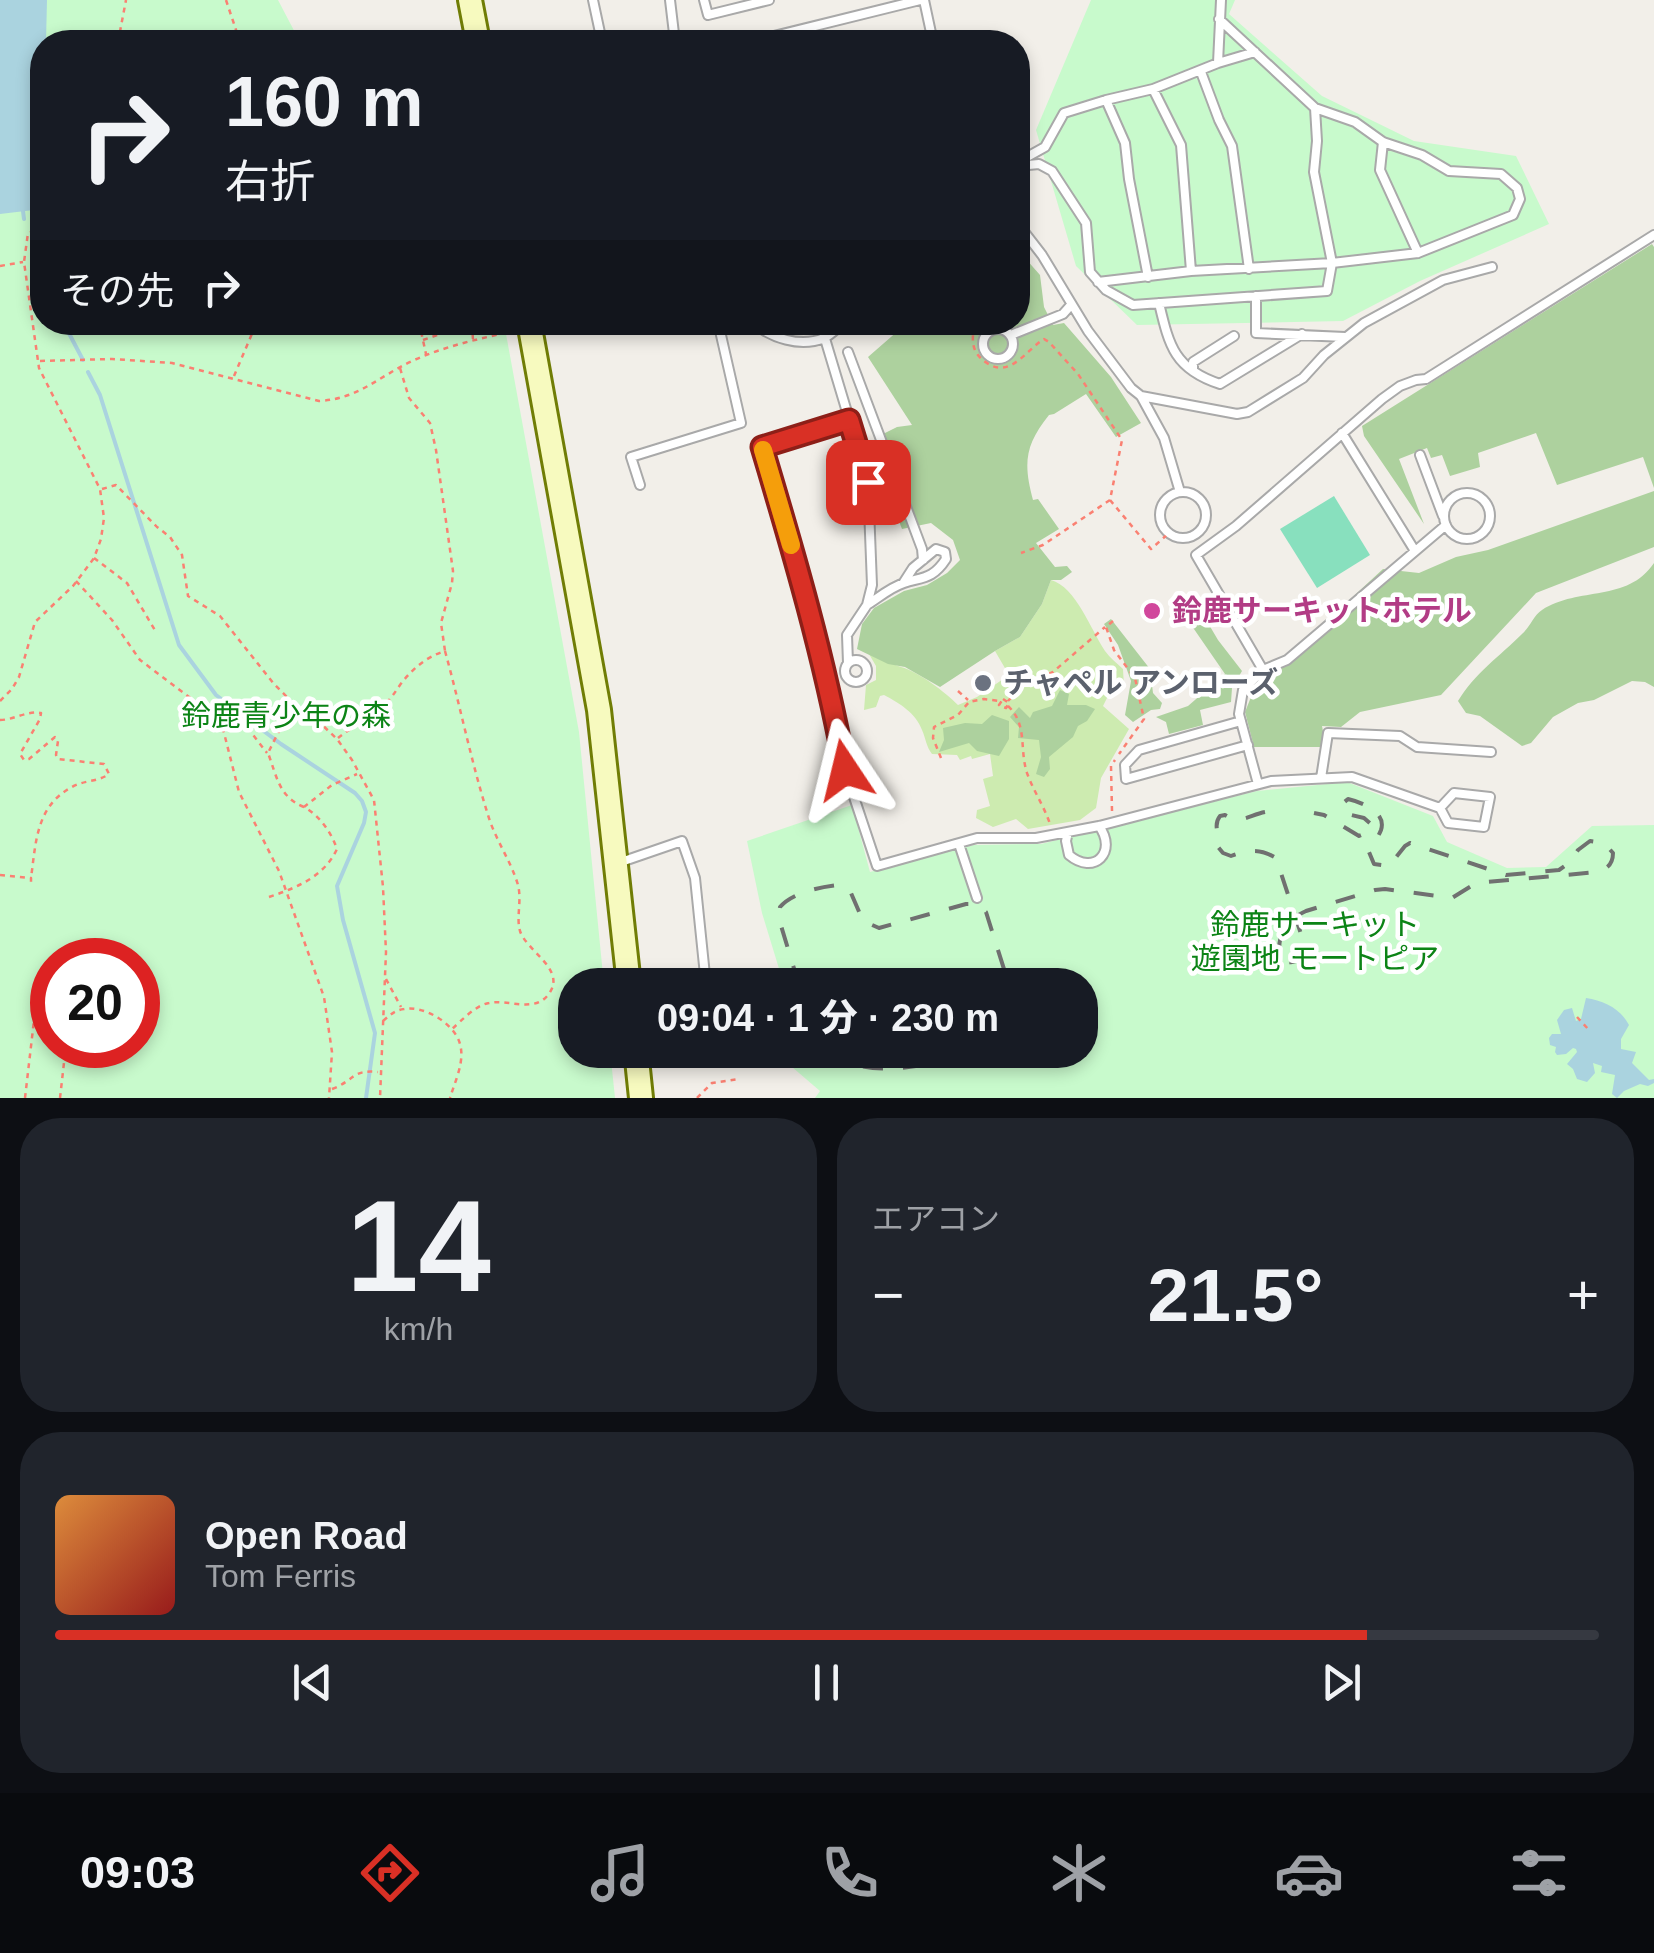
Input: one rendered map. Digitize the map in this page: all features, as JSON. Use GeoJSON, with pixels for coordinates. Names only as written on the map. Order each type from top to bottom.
{"type":"FeatureCollection","features":[{"type":"Feature","properties":{"kind":"street"},"geometry":{"type":"LineString","coordinates":[[470,0],[476,30]]}},
{"type":"Feature","properties":{"kind":"street"},"geometry":{"type":"LineString","coordinates":[[521,335],[599,710],[627,968]]}},
{"type":"Feature","properties":{"kind":"street"},"geometry":{"type":"LineString","coordinates":[[638,1068],[641,1098]]}},
{"type":"Feature","properties":{"kind":"lane"},"geometry":{"type":"LineString","coordinates":[[593,0],[599,30]]}},
{"type":"Feature","properties":{"kind":"lane"},"geometry":{"type":"LineString","coordinates":[[670,0],[674,30]]}},
{"type":"Feature","properties":{"kind":"lane"},"geometry":{"type":"LineString","coordinates":[[704,0],[708,15],[736,4],[769,0]]}},
{"type":"Feature","properties":{"kind":"lane"},"geometry":{"type":"LineString","coordinates":[[802,30],[922,0],[929,30]]}},
{"type":"Feature","properties":{"kind":"lane"},"geometry":{"type":"LineString","coordinates":[[1218,63],[1221,0]]}},
{"type":"Feature","properties":{"kind":"lane"},"geometry":{"type":"LineString","coordinates":[[1098,282],[1418,253],[1514,214],[1520,199],[1517,188],[1502,174],[1449,171],[1422,155],[1383,142],[1356,122],[1314,108],[1219,19]]}},
{"type":"Feature","properties":{"kind":"lane"},"geometry":{"type":"LineString","coordinates":[[1030,156],[1045,147],[1064,113],[1153,89],[1254,52]]}},
{"type":"Feature","properties":{"kind":"lane"},"geometry":{"type":"LineString","coordinates":[[1201,72],[1232,146],[1250,268]]}},
{"type":"Feature","properties":{"kind":"lane"},"geometry":{"type":"LineString","coordinates":[[1153,89],[1181,145],[1191,271]]}},
{"type":"Feature","properties":{"kind":"lane"},"geometry":{"type":"LineString","coordinates":[[1106,100],[1125,143],[1148,278]]}},
{"type":"Feature","properties":{"kind":"lane"},"geometry":{"type":"LineString","coordinates":[[1030,164],[1052,170],[1086,223],[1090,272],[1106,290],[1134,305],[1327,291],[1332,263],[1314,172],[1314,108]]}},
{"type":"Feature","properties":{"kind":"lane"},"geometry":{"type":"LineString","coordinates":[[1383,142],[1380,170],[1418,253]]}},
{"type":"Feature","properties":{"kind":"lane"},"geometry":{"type":"LineString","coordinates":[[1196,555],[1236,526],[1400,386],[1426,379],[1654,235]]}},
{"type":"Feature","properties":{"kind":"lane"},"geometry":{"type":"LineString","coordinates":[[1030,240],[1071,305],[1131,388],[1141,396],[1164,438],[1180,492]]}},
{"type":"Feature","properties":{"kind":"lane"},"geometry":{"type":"LineString","coordinates":[[1141,396],[1237,414],[1248,412],[1302,378],[1364,323],[1443,280],[1492,267]]}},
{"type":"Feature","properties":{"kind":"lane"},"geometry":{"type":"LineString","coordinates":[[1256,296],[1256,332],[1345,337]]}},
{"type":"Feature","properties":{"kind":"lane"},"geometry":{"type":"LineString","coordinates":[[1160,303],[1170,346],[1202,378],[1220,384],[1302,334]]}},
{"type":"Feature","properties":{"kind":"lane"},"geometry":{"type":"LineString","coordinates":[[1030,327],[1062,314],[1071,305]]}},
{"type":"Feature","properties":{"kind":"lane"},"geometry":{"type":"LineString","coordinates":[[640,484],[631,457],[741,423],[721,335]]}},
{"type":"Feature","properties":{"kind":"lane"},"geometry":{"type":"LineString","coordinates":[[772,335],[793,342],[828,335]]}},
{"type":"Feature","properties":{"kind":"lane"},"geometry":{"type":"LineString","coordinates":[[823,335],[868,482],[872,585],[867,604],[847,635],[848,663]]}},
{"type":"Feature","properties":{"kind":"lane"},"geometry":{"type":"LineString","coordinates":[[985,335],[984,352],[997,359],[1006,356],[1013,344],[1011,335]]}},
{"type":"Feature","properties":{"kind":"lane"},"geometry":{"type":"LineString","coordinates":[[1193,371],[1193,362],[1234,336]]}},
{"type":"Feature","properties":{"kind":"lane"},"geometry":{"type":"LineString","coordinates":[[848,352],[923,560]]}},
{"type":"Feature","properties":{"kind":"lane"},"geometry":{"type":"LineString","coordinates":[[849,420],[762,447],[806,595],[845,770],[878,866],[977,838],[1036,838],[1099,826],[1271,781],[1352,777],[1440,808],[1448,822],[1484,828],[1490,798],[1454,794],[1440,808]]}},
{"type":"Feature","properties":{"kind":"lane"},"geometry":{"type":"LineString","coordinates":[[1342,433],[1416,550]]}},
{"type":"Feature","properties":{"kind":"lane"},"geometry":{"type":"LineString","coordinates":[[1258,784],[1239,714],[1243,690],[1263,670],[1286,660],[1446,523],[1450,500],[1464,493],[1479,496],[1489,508],[1488,523],[1473,538],[1452,534],[1446,523],[1420,455]]}},
{"type":"Feature","properties":{"kind":"lane"},"geometry":{"type":"LineString","coordinates":[[1180,492],[1196,496],[1205,508],[1205,522],[1194,535],[1182,538],[1169,533],[1161,521],[1162,506],[1180,492]]}},
{"type":"Feature","properties":{"kind":"lane"},"geometry":{"type":"LineString","coordinates":[[1194,535],[1196,555],[1263,670]]}},
{"type":"Feature","properties":{"kind":"lane"},"geometry":{"type":"LineString","coordinates":[[867,604],[904,582],[913,568],[936,549],[945,552],[942,566],[916,582],[904,582]]}},
{"type":"Feature","properties":{"kind":"lane"},"geometry":{"type":"LineString","coordinates":[[1241,721],[1139,750],[1125,765],[1126,779],[1248,745]]}},
{"type":"Feature","properties":{"kind":"lane"},"geometry":{"type":"LineString","coordinates":[[1320,778],[1328,733],[1400,736],[1418,747],[1491,752]]}},
{"type":"Feature","properties":{"kind":"lane"},"geometry":{"type":"LineString","coordinates":[[1068,832],[1067,848],[1074,860],[1087,864],[1104,854],[1107,842],[1099,826]]}},
{"type":"Feature","properties":{"kind":"lane"},"geometry":{"type":"LineString","coordinates":[[617,864],[682,841],[695,878],[704,968]]}},
{"type":"Feature","properties":{"kind":"lane"},"geometry":{"type":"LineString","coordinates":[[959,844],[977,898]]}},
{"type":"Feature","properties":{"kind":"path"},"geometry":{"type":"LineString","coordinates":[[120,30],[126,0]]}},
{"type":"Feature","properties":{"kind":"path"},"geometry":{"type":"LineString","coordinates":[[226,0],[236,30]]}},
{"type":"Feature","properties":{"kind":"path"},"geometry":{"type":"LineString","coordinates":[[30,232],[24,262],[30,304]]}},
{"type":"Feature","properties":{"kind":"path"},"geometry":{"type":"LineString","coordinates":[[0,266],[24,262]]}},
{"type":"Feature","properties":{"kind":"path"},"geometry":{"type":"LineString","coordinates":[[0,701],[18,677],[36,622],[94,558],[102,539],[104,518],[100,489],[48,385],[38,361],[34,335]]}},
{"type":"Feature","properties":{"kind":"path"},"geometry":{"type":"LineString","coordinates":[[233,377],[251,335]]}},
{"type":"Feature","properties":{"kind":"path"},"geometry":{"type":"LineString","coordinates":[[422,335],[426,356]]}},
{"type":"Feature","properties":{"kind":"path"},"geometry":{"type":"LineString","coordinates":[[423,340],[437,335]]}},
{"type":"Feature","properties":{"kind":"path"},"geometry":{"type":"LineString","coordinates":[[473,335],[474,340]]}},
{"type":"Feature","properties":{"kind":"path"},"geometry":{"type":"LineString","coordinates":[[38,361],[172,362],[319,401],[353,396],[426,356],[491,335]]}},
{"type":"Feature","properties":{"kind":"path"},"geometry":{"type":"LineString","coordinates":[[973,335],[973,348],[980,358],[999,370],[1014,365],[1044,339],[1049,342],[1078,374],[1122,440],[1110,500],[1043,546],[1021,553]]}},
{"type":"Feature","properties":{"kind":"path"},"geometry":{"type":"LineString","coordinates":[[400,368],[409,398],[430,423],[436,450],[454,571],[441,623],[445,651],[488,818],[518,883],[519,928],[553,981],[548,994],[538,1002],[488,1003],[452,1028]]}},
{"type":"Feature","properties":{"kind":"path"},"geometry":{"type":"LineString","coordinates":[[100,489],[116,486],[170,537],[182,555],[188,596],[220,616],[274,684],[337,739],[374,800],[383,887],[385,978],[380,1098]]}},
{"type":"Feature","properties":{"kind":"path"},"geometry":{"type":"LineString","coordinates":[[1110,500],[1152,549],[1169,533]]}},
{"type":"Feature","properties":{"kind":"path"},"geometry":{"type":"LineString","coordinates":[[94,558],[127,583],[156,632]]}},
{"type":"Feature","properties":{"kind":"path"},"geometry":{"type":"LineString","coordinates":[[76,581],[112,620],[140,660],[221,720],[238,792],[279,871],[324,997],[332,1052],[329,1098]]}},
{"type":"Feature","properties":{"kind":"path"},"geometry":{"type":"LineString","coordinates":[[1000,701],[1001,708],[1022,686],[1053,672],[1113,621]]}},
{"type":"Feature","properties":{"kind":"path"},"geometry":{"type":"LineString","coordinates":[[1106,627],[1114,650],[1135,678],[1144,719],[1111,766],[1112,822]]}},
{"type":"Feature","properties":{"kind":"path"},"geometry":{"type":"LineString","coordinates":[[337,739],[390,700],[429,656],[445,651]]}},
{"type":"Feature","properties":{"kind":"path"},"geometry":{"type":"LineString","coordinates":[[958,691],[969,702]]}},
{"type":"Feature","properties":{"kind":"path"},"geometry":{"type":"LineString","coordinates":[[941,758],[932,738],[934,727],[958,716],[969,702],[1004,699],[1023,730],[1026,770],[1053,835]]}},
{"type":"Feature","properties":{"kind":"path"},"geometry":{"type":"LineString","coordinates":[[268,753],[290,700]]}},
{"type":"Feature","properties":{"kind":"path"},"geometry":{"type":"LineString","coordinates":[[0,720],[41,713],[20,754],[24,760],[55,738],[58,759],[104,764],[109,770],[103,778],[74,786],[48,807],[38,826],[31,880],[0,874]]}},
{"type":"Feature","properties":{"kind":"path"},"geometry":{"type":"LineString","coordinates":[[221,720],[231,716],[247,727],[268,753],[280,788],[324,825],[337,849],[325,868],[302,884],[268,896]]}},
{"type":"Feature","properties":{"kind":"path"},"geometry":{"type":"LineString","coordinates":[[304,807],[332,785],[359,773]]}},
{"type":"Feature","properties":{"kind":"path"},"geometry":{"type":"LineString","coordinates":[[385,978],[402,1009]]}},
{"type":"Feature","properties":{"kind":"path"},"geometry":{"type":"LineString","coordinates":[[382,1022],[393,1012],[414,1008],[452,1028],[462,1056],[450,1098]]}},
{"type":"Feature","properties":{"kind":"path"},"geometry":{"type":"LineString","coordinates":[[1577,1016],[1590,1031]]}},
{"type":"Feature","properties":{"kind":"path"},"geometry":{"type":"LineString","coordinates":[[25,1098],[30,1055]]}},
{"type":"Feature","properties":{"kind":"path"},"geometry":{"type":"LineString","coordinates":[[60,1098],[63,1068]]}},
{"type":"Feature","properties":{"kind":"path"},"geometry":{"type":"LineString","coordinates":[[330,1089],[364,1070],[380,1072]]}},
{"type":"Feature","properties":{"kind":"path"},"geometry":{"type":"LineString","coordinates":[[697,1098],[712,1083],[738,1078]]}},
{"type":"Feature","properties":{"kind":"green space","name":"鈴鹿青少年の森"},"geometry":{"type":"Polygon","coordinates":[[[0,0],[278,0],[294,30],[30,30],[30,335],[506,335],[579,732],[602,968],[558,968],[558,1068],[612,1068],[615,1098],[0,1098],[0,0]]]}},
{"type":"Feature","properties":{"kind":"green space"},"geometry":{"type":"Polygon","coordinates":[[[1091,0],[1235,0],[1229,14],[1322,96],[1414,141],[1516,156],[1549,224],[1420,281],[1343,321],[1137,325],[1076,266],[1036,130],[1091,0]]]}},
{"type":"Feature","properties":{"kind":"green space"},"geometry":{"type":"Polygon","coordinates":[[[1652,244],[1654,488],[1643,457],[1557,485],[1536,433],[1478,453],[1480,467],[1450,476],[1442,455],[1431,458],[1427,448],[1399,459],[1424,524],[1364,436],[1362,426],[1652,244]]]}},
{"type":"Feature","properties":{"kind":"green space"},"geometry":{"type":"Polygon","coordinates":[[[1030,264],[1040,275],[1044,307],[1053,325],[1064,323],[1111,377],[1141,423],[1116,437],[1086,394],[1049,415],[1031,445],[1028,475],[1033,500],[1038,499],[1059,529],[1036,543],[1055,567],[1067,566],[1072,572],[1061,580],[1051,580],[1042,604],[1020,637],[940,687],[905,667],[888,664],[857,649],[862,624],[874,608],[904,591],[927,585],[960,560],[953,540],[931,523],[902,529],[883,479],[888,454],[883,434],[912,425],[868,357],[893,335],[1030,335],[1030,264]]]}},
{"type":"Feature","properties":{"kind":"green space"},"geometry":{"type":"Polygon","coordinates":[[[1654,491],[1654,547],[1536,593],[1441,695],[1360,712],[1341,727],[1322,726],[1326,747],[1254,747],[1245,712],[1255,687],[1383,569],[1419,573],[1654,491]]]}},
{"type":"Feature","properties":{"kind":"green space"},"geometry":{"type":"Polygon","coordinates":[[[1334,496],[1370,555],[1317,588],[1280,529],[1334,496]]]}},
{"type":"Feature","properties":{"kind":"green space"},"geometry":{"type":"Polygon","coordinates":[[[1654,563],[1654,687],[1632,681],[1594,700],[1578,703],[1553,717],[1531,743],[1522,746],[1480,716],[1466,713],[1458,701],[1465,691],[1539,612],[1571,598],[1630,584],[1654,563]]]}},
{"type":"Feature","properties":{"kind":"green space"},"geometry":{"type":"Polygon","coordinates":[[[1051,580],[1068,591],[1105,651],[1123,669],[1124,687],[1114,684],[1103,706],[1129,729],[1101,778],[1096,808],[1080,820],[1028,829],[1016,819],[993,827],[976,818],[977,810],[990,806],[983,779],[993,776],[990,754],[960,760],[957,755],[932,754],[916,718],[884,695],[876,707],[864,710],[866,685],[876,680],[876,666],[869,654],[916,673],[958,705],[1009,675],[995,651],[1020,637],[1042,604],[1051,580]]]}},
{"type":"Feature","properties":{"kind":"green space"},"geometry":{"type":"Polygon","coordinates":[[[1186,595],[1195,601],[1242,671],[1232,688],[1231,702],[1200,710],[1203,725],[1169,734],[1166,722],[1156,717],[1188,706],[1225,674],[1176,603],[1186,595]]]}},
{"type":"Feature","properties":{"kind":"green space"},"geometry":{"type":"Polygon","coordinates":[[[1111,619],[1150,669],[1153,693],[1162,703],[1160,709],[1151,710],[1133,722],[1125,715],[1131,681],[1118,645],[1104,624],[1111,619]]]}},
{"type":"Feature","properties":{"kind":"green space"},"geometry":{"type":"Polygon","coordinates":[[[1060,690],[1069,694],[1067,705],[1095,709],[1073,737],[1049,757],[1050,769],[1044,777],[1036,774],[1041,757],[1039,740],[1018,738],[1019,727],[1010,717],[1019,707],[1030,718],[1033,712],[1052,706],[1060,690]]]}},
{"type":"Feature","properties":{"kind":"green space"},"geometry":{"type":"Polygon","coordinates":[[[992,715],[1009,721],[1009,739],[999,756],[977,751],[969,743],[939,752],[943,728],[982,724],[992,715]]]}},
{"type":"Feature","properties":{"kind":"green space","name":"鈴鹿サーキット 遊園地 モートピア"},"geometry":{"type":"Polygon","coordinates":[[[1347,782],[1433,816],[1447,842],[1507,868],[1546,867],[1592,826],[1654,825],[1654,1098],[815,1098],[820,1091],[793,1068],[1098,1068],[1098,968],[779,968],[747,841],[852,805],[870,872],[974,845],[1041,844],[1257,791],[1347,782]]]}},
{"type":"Feature","properties":{"kind":"water"},"geometry":{"type":"Polygon","coordinates":[[[0,0],[47,0],[46,30],[30,30],[30,210],[0,214],[0,0]]]}},
{"type":"Feature","properties":{"kind":"water"},"geometry":{"type":"Polygon","coordinates":[[[1586,998],[1611,1006],[1625,1019],[1629,1025],[1621,1039],[1621,1049],[1636,1052],[1632,1063],[1654,1083],[1640,1084],[1617,1098],[1612,1094],[1615,1075],[1601,1072],[1602,1066],[1593,1063],[1595,1073],[1587,1082],[1577,1079],[1567,1064],[1576,1049],[1557,1055],[1549,1038],[1561,1034],[1557,1020],[1564,1010],[1572,1008],[1576,1021],[1581,1019],[1586,998]]]}},
{"type":"Feature","properties":{"kind":"waterway"},"geometry":{"type":"LineString","coordinates":[[23,211],[24,219]]}},
{"type":"Feature","properties":{"kind":"waterway"},"geometry":{"type":"LineString","coordinates":[[70,335],[83,360]]}},
{"type":"Feature","properties":{"kind":"waterway"},"geometry":{"type":"LineString","coordinates":[[88,372],[100,395],[179,645],[216,695],[362,801],[364,823],[337,886],[375,1033],[366,1098]]}},
{"type":"Feature","properties":{"kind":"railway"},"geometry":{"type":"LineString","coordinates":[[1265,812],[1240,819],[1220,816],[1218,847],[1231,856],[1254,851],[1276,858],[1278,864],[1305,946],[1299,959],[1289,962],[1280,958],[1281,936],[1288,924],[1293,919],[1299,915],[1306,911],[1385,889],[1452,898],[1476,883],[1598,872],[1613,857],[1604,843],[1590,841],[1559,870],[1506,875],[1410,843],[1389,866],[1374,864],[1369,852],[1382,824],[1377,813],[1348,799],[1342,804],[1347,814],[1364,818],[1372,825],[1371,831],[1359,836],[1314,813]]}},
{"type":"Feature","properties":{"kind":"railway"},"geometry":{"type":"LineString","coordinates":[[794,968],[779,919],[780,907],[799,894],[838,885],[851,893],[863,921],[879,928],[975,904],[986,912],[1004,968]]}},
{"type":"Feature","properties":{"kind":"railway"},"geometry":{"type":"LineString","coordinates":[[876,1068],[894,1068]]}},
{"type":"Feature","properties":{"kind":"slow traffic"},"geometry":{"type":"LineString","coordinates":[[763,450],[791,545]]}},
{"type":"Feature","properties":{"kind":"place","name":"鈴鹿サーキットホテル"},"geometry":{"type":"Point","coordinates":[1152,611]}},
{"type":"Feature","properties":{"kind":"place","name":"チャペル アンローズ"},"geometry":{"type":"Point","coordinates":[983,683]}},
{"type":"Feature","properties":{"kind":"route"},"geometry":{"type":"LineString","coordinates":[[845,770],[806,595],[762,447],[849,420],[868,482]]}}]}
